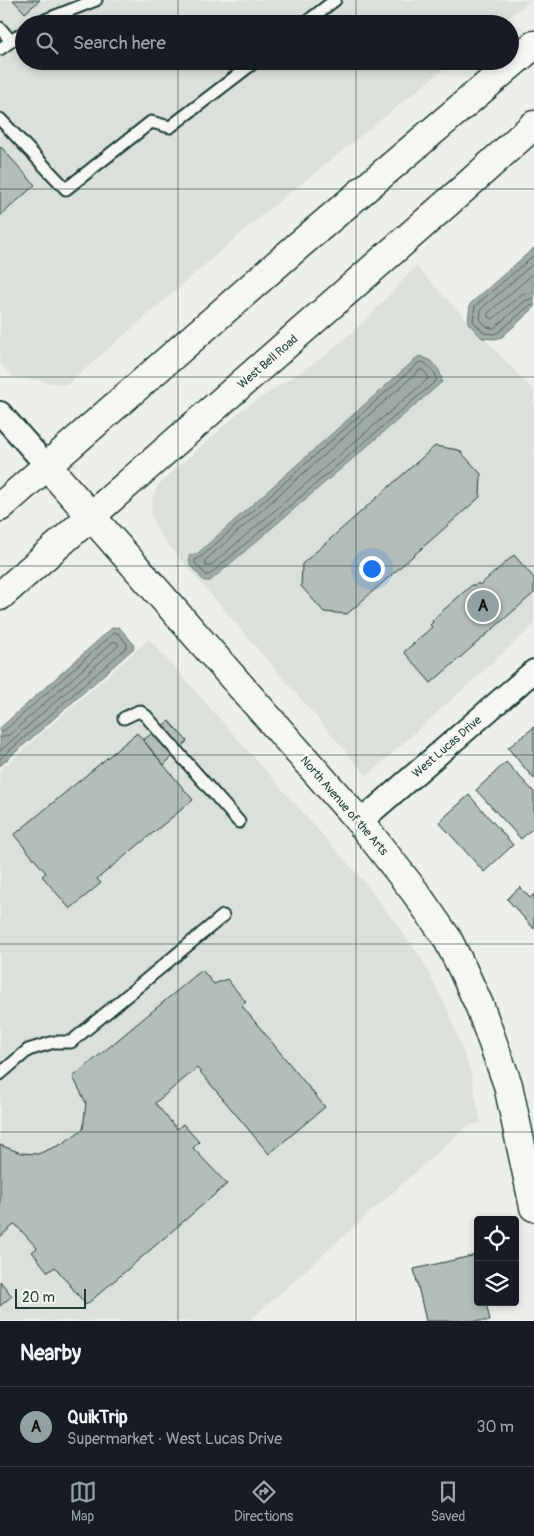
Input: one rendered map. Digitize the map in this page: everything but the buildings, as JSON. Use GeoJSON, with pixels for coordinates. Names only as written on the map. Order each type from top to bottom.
{"type":"FeatureCollection","features":[{"type":"Feature","properties":{"kind":"main road"},"geometry":{"type":"LineString","coordinates":[[519,58],[534,45]]}},
{"type":"Feature","properties":{"kind":"main road"},"geometry":{"type":"LineString","coordinates":[[0,507],[299,245],[505,70]]}},
{"type":"Feature","properties":{"kind":"main road","name":"West Bell Road"},"geometry":{"type":"LineString","coordinates":[[0,596],[454,198],[534,125]]}},
{"type":"Feature","properties":{"kind":"main road","name":"North Avenue of the Arts"},"geometry":{"type":"LineString","coordinates":[[47,466],[154,590],[360,822],[415,892],[447,938],[480,1007],[508,1085],[534,1207]]}},
{"type":"Feature","properties":{"kind":"street"},"geometry":{"type":"LineString","coordinates":[[0,413],[47,466]]}},
{"type":"Feature","properties":{"kind":"street","name":"West Lucas Drive"},"geometry":{"type":"LineString","coordinates":[[360,822],[534,671]]}},
{"type":"Feature","properties":{"kind":"lane"},"geometry":{"type":"LineString","coordinates":[[58,15],[96,0]]}},
{"type":"Feature","properties":{"kind":"lane"},"geometry":{"type":"LineString","coordinates":[[316,15],[335,0]]}},
{"type":"Feature","properties":{"kind":"lane"},"geometry":{"type":"LineString","coordinates":[[0,28],[11,41]]}},
{"type":"Feature","properties":{"kind":"lane"},"geometry":{"type":"LineString","coordinates":[[0,50],[15,38]]}},
{"type":"Feature","properties":{"kind":"lane"},"geometry":{"type":"LineString","coordinates":[[0,119],[66,190],[151,122],[170,127],[244,70]]}},
{"type":"Feature","properties":{"kind":"lane"},"geometry":{"type":"LineString","coordinates":[[124,718],[139,711],[146,716],[239,822]]}},
{"type":"Feature","properties":{"kind":"lane"},"geometry":{"type":"LineString","coordinates":[[1,1070],[28,1050],[54,1042],[70,1042],[223,916]]}},
{"type":"Feature","properties":{"kind":"shaded area"},"geometry":{"type":"Polygon","coordinates":[[[0,0],[531,0],[512,15],[15,15],[15,70],[443,70],[261,216],[67,385],[13,377],[0,363],[0,0]]]}},
{"type":"Feature","properties":{"kind":"shaded area"},"geometry":{"type":"Polygon","coordinates":[[[416,266],[534,391],[534,625],[367,776],[169,546],[157,530],[151,515],[152,499],[158,485],[242,410],[326,355],[369,317],[416,266]]]}},
{"type":"Feature","properties":{"kind":"shaded area"},"geometry":{"type":"Polygon","coordinates":[[[149,639],[367,885],[420,956],[447,1008],[471,1073],[481,1123],[467,1126],[249,1321],[0,1321],[0,770],[149,639]]]}},
{"type":"Feature","properties":{"kind":"water"},"geometry":{"type":"Polygon","coordinates":[[[534,248],[534,308],[502,337],[495,339],[482,338],[468,323],[470,304],[534,248]]]}},
{"type":"Feature","properties":{"kind":"water"},"geometry":{"type":"Polygon","coordinates":[[[419,356],[424,357],[438,369],[442,382],[210,581],[204,581],[190,565],[189,556],[198,553],[419,356]]]}},
{"type":"Feature","properties":{"kind":"water"},"geometry":{"type":"Polygon","coordinates":[[[119,627],[133,643],[134,648],[0,766],[0,728],[112,628],[119,627]]]}},
{"type":"Feature","properties":{"kind":"place","name":"QuikTrip"},"geometry":{"type":"Point","coordinates":[483,606]}}]}
